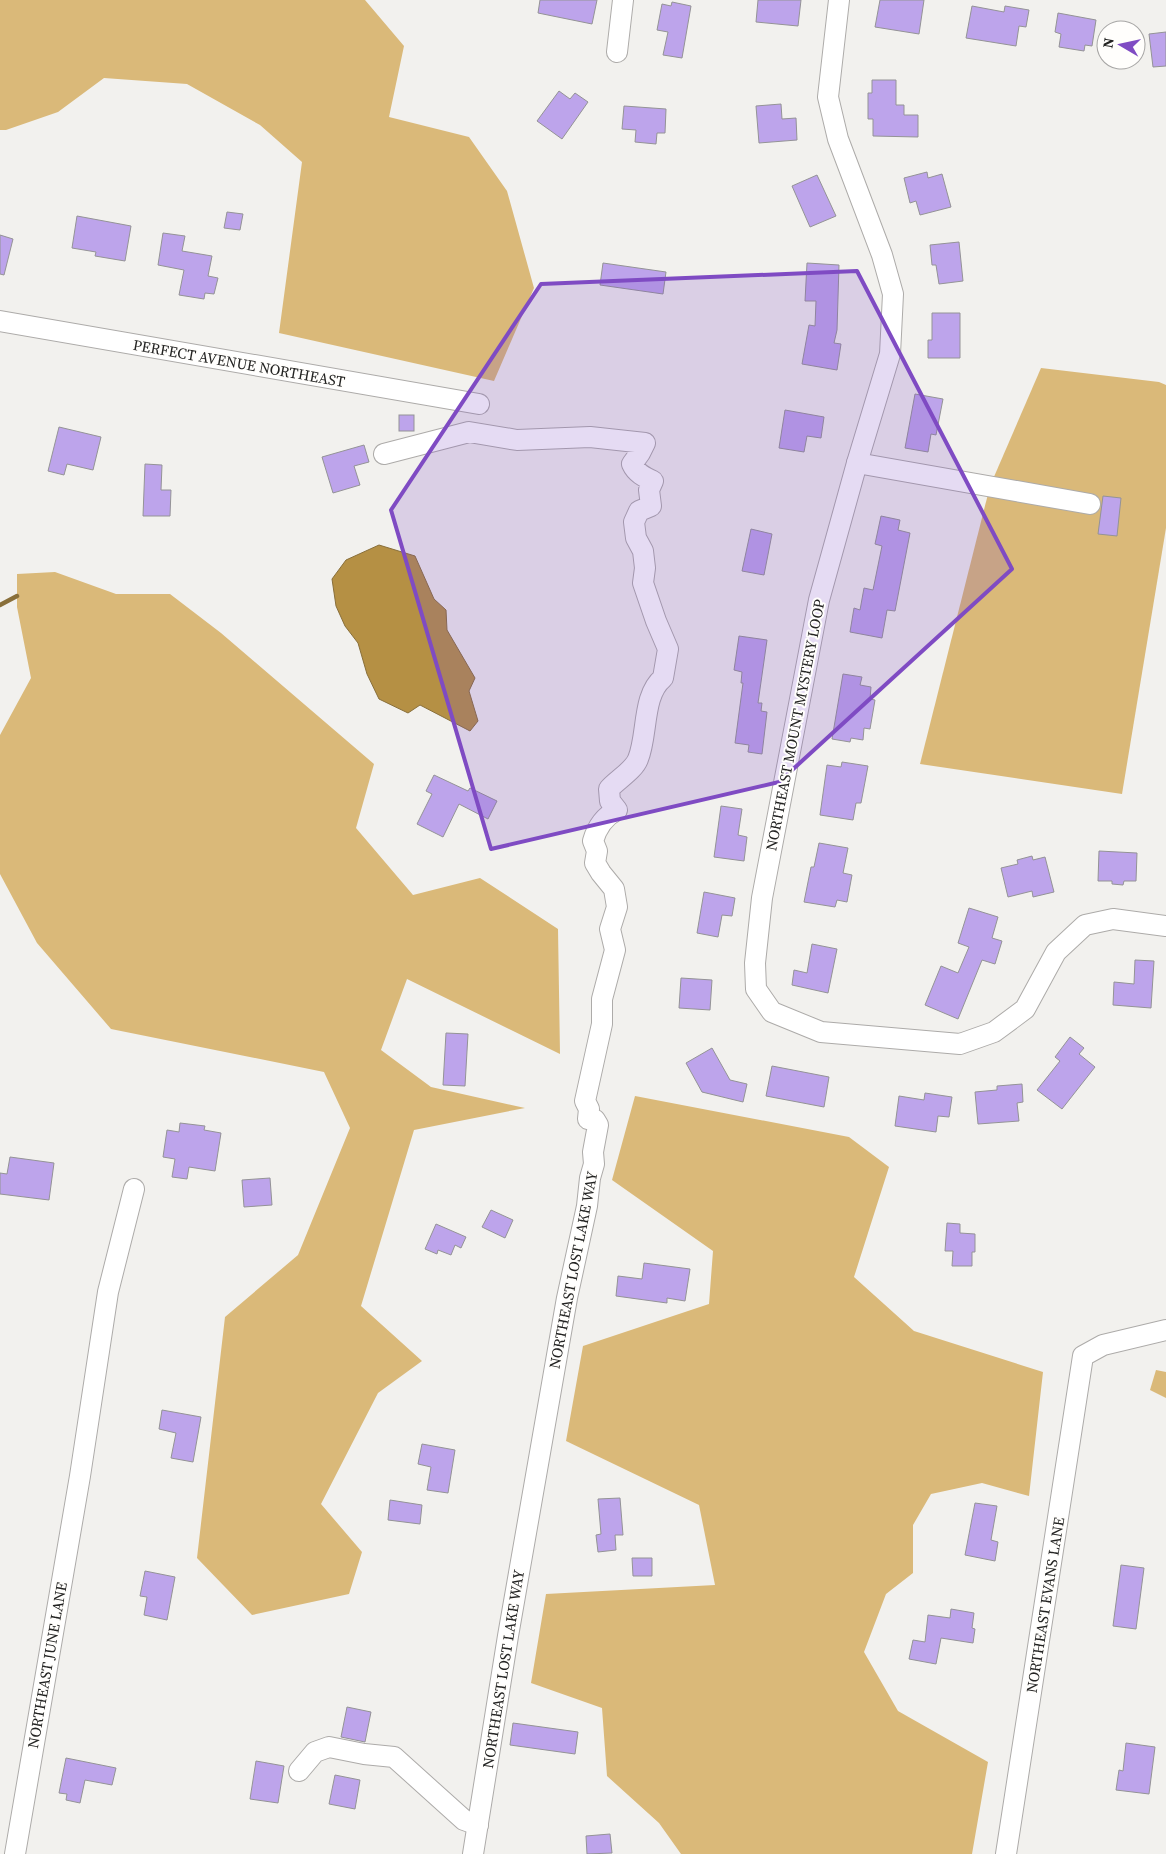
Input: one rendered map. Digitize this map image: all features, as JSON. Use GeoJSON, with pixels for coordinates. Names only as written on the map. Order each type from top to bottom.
{"type":"FeatureCollection","features":[{"type":"Feature","properties":{"kind":"street"},"geometry":{"type":"LineString","coordinates":[[617,52],[623,0]]}},
{"type":"Feature","properties":{"kind":"street","name":"NORTHEAST MOUNT MYSTERY LOOP"},"geometry":{"type":"LineString","coordinates":[[839,0],[828,97],[838,139],[882,255],[893,294],[890,354],[819,600],[762,898],[755,963],[756,989],[772,1012],[821,1032],[960,1044],[994,1032],[1025,1009],[1056,952],[1085,925],[1113,919],[1166,926]]}},
{"type":"Feature","properties":{"kind":"street","name":"PERFECT AVENUE NORTHEAST"},"geometry":{"type":"LineString","coordinates":[[0,321],[478,404]]}},
{"type":"Feature","properties":{"kind":"street","name":"NORTHEAST LOST LAKE WAY"},"geometry":{"type":"LineString","coordinates":[[384,454],[469,432],[517,440],[590,437],[644,443],[632,464],[635,470],[653,481],[649,490],[651,506],[639,511],[634,522],[636,538],[643,551],[646,568],[643,583],[656,621],[668,648],[663,678],[655,685],[648,710],[639,758],[635,765],[609,789],[610,800],[617,810],[606,817],[596,831],[593,841],[597,851],[595,863],[614,888],[617,907],[610,929],[614,950],[602,999],[602,1024],[584,1101],[589,1109],[588,1118],[595,1120],[598,1125],[593,1152],[594,1164],[565,1307],[473,1854]]}},
{"type":"Feature","properties":{"kind":"street"},"geometry":{"type":"LineString","coordinates":[[857,463],[1090,504]]}},
{"type":"Feature","properties":{"kind":"street","name":"NORTHEAST JUNE LANE"},"geometry":{"type":"LineString","coordinates":[[15,1854],[80,1476],[108,1292],[134,1189]]}},
{"type":"Feature","properties":{"kind":"street","name":"NORTHEAST EVANS LANE"},"geometry":{"type":"LineString","coordinates":[[1006,1854],[1084,1356],[1103,1345],[1166,1330]]}},
{"type":"Feature","properties":{"kind":"street"},"geometry":{"type":"LineString","coordinates":[[299,1770],[315,1752],[329,1747],[394,1758],[464,1820],[478,1826]]}},
{"type":"Feature","properties":{"kind":"highlighted area"},"geometry":{"type":"Polygon","coordinates":[[[857,271],[1012,569],[779,782],[491,849],[391,510],[541,284],[857,271]]]}},
{"type":"Feature","properties":{"kind":"shaded area"},"geometry":{"type":"Polygon","coordinates":[[[0,0],[365,0],[404,46],[389,117],[469,137],[507,191],[534,288],[494,381],[279,333],[302,162],[260,125],[187,84],[104,78],[58,112],[6,130],[0,130],[0,0]]]}},
{"type":"Feature","properties":{"kind":"shaded area"},"geometry":{"type":"Polygon","coordinates":[[[1041,368],[1159,382],[1166,385],[1166,528],[1122,794],[920,764],[990,486],[1041,368]]]}},
{"type":"Feature","properties":{"kind":"shaded area"},"geometry":{"type":"Polygon","coordinates":[[[379,545],[415,556],[434,599],[446,610],[447,630],[475,678],[469,691],[478,721],[470,731],[420,705],[408,713],[379,699],[367,674],[358,643],[345,626],[336,606],[332,579],[346,560],[379,545]]]}},
{"type":"Feature","properties":{"kind":"shaded area"},"geometry":{"type":"Polygon","coordinates":[[[55,572],[116,594],[170,594],[221,633],[374,764],[356,828],[413,895],[480,878],[558,929],[560,1054],[407,979],[381,1050],[431,1087],[525,1108],[414,1130],[361,1306],[422,1361],[378,1393],[321,1504],[362,1552],[349,1594],[252,1615],[197,1558],[225,1317],[298,1255],[350,1128],[324,1072],[111,1029],[37,943],[0,874],[0,735],[31,678],[17,607],[17,574],[55,572]]]}},
{"type":"Feature","properties":{"kind":"shaded area"},"geometry":{"type":"Polygon","coordinates":[[[635,1096],[849,1137],[889,1167],[854,1277],[914,1331],[1043,1372],[1029,1496],[982,1483],[931,1494],[913,1525],[913,1573],[886,1594],[864,1652],[898,1711],[988,1762],[972,1854],[681,1854],[659,1823],[607,1776],[602,1708],[531,1683],[546,1594],[715,1585],[699,1505],[566,1441],[583,1346],[709,1304],[713,1251],[612,1180],[635,1096]]]}},
{"type":"Feature","properties":{"kind":"shaded area"},"geometry":{"type":"Polygon","coordinates":[[[1156,1370],[1166,1372],[1166,1398],[1150,1390],[1156,1370]]]}},
{"type":"Feature","properties":{"kind":"building"},"geometry":{"type":"Polygon","coordinates":[[[540,0],[597,0],[592,24],[538,13],[540,0]]]}},
{"type":"Feature","properties":{"kind":"building"},"geometry":{"type":"Polygon","coordinates":[[[758,0],[801,0],[798,26],[756,22],[758,0]]]}},
{"type":"Feature","properties":{"kind":"building"},"geometry":{"type":"Polygon","coordinates":[[[880,0],[924,0],[919,34],[875,27],[880,0]]]}},
{"type":"Feature","properties":{"kind":"building"},"geometry":{"type":"Polygon","coordinates":[[[672,2],[691,6],[682,58],[663,55],[668,32],[657,30],[662,4],[671,6],[672,2]]]}},
{"type":"Feature","properties":{"kind":"building"},"geometry":{"type":"Polygon","coordinates":[[[972,6],[1004,12],[1005,6],[1029,10],[1026,27],[1019,26],[1016,46],[966,38],[972,6]]]}},
{"type":"Feature","properties":{"kind":"building"},"geometry":{"type":"Polygon","coordinates":[[[1058,13],[1096,20],[1092,46],[1085,45],[1084,51],[1059,47],[1061,34],[1055,32],[1058,13]]]}},
{"type":"Feature","properties":{"kind":"building"},"geometry":{"type":"Polygon","coordinates":[[[1166,32],[1166,66],[1153,67],[1149,34],[1166,32]]]}},
{"type":"Feature","properties":{"kind":"building"},"geometry":{"type":"Polygon","coordinates":[[[872,80],[896,80],[896,105],[904,105],[904,115],[918,115],[918,137],[873,136],[873,119],[868,119],[868,93],[872,93],[872,80]]]}},
{"type":"Feature","properties":{"kind":"building"},"geometry":{"type":"Polygon","coordinates":[[[559,91],[570,99],[575,93],[588,102],[562,139],[537,121],[559,91]]]}},
{"type":"Feature","properties":{"kind":"building"},"geometry":{"type":"Polygon","coordinates":[[[781,104],[782,119],[796,118],[797,140],[759,143],[756,106],[781,104]]]}},
{"type":"Feature","properties":{"kind":"building"},"geometry":{"type":"Polygon","coordinates":[[[624,106],[666,109],[665,133],[657,133],[656,144],[635,142],[636,130],[622,129],[624,106]]]}},
{"type":"Feature","properties":{"kind":"building"},"geometry":{"type":"Polygon","coordinates":[[[927,172],[928,178],[942,174],[951,207],[920,215],[916,201],[910,203],[904,178],[927,172]]]}},
{"type":"Feature","properties":{"kind":"building"},"geometry":{"type":"Polygon","coordinates":[[[817,175],[836,216],[810,227],[792,186],[817,175]]]}},
{"type":"Feature","properties":{"kind":"building"},"geometry":{"type":"Polygon","coordinates":[[[227,212],[243,214],[240,230],[224,228],[227,212]]]}},
{"type":"Feature","properties":{"kind":"building"},"geometry":{"type":"Polygon","coordinates":[[[77,216],[131,226],[125,261],[95,256],[96,252],[72,248],[77,216]]]}},
{"type":"Feature","properties":{"kind":"building"},"geometry":{"type":"Polygon","coordinates":[[[163,233],[185,236],[182,251],[212,256],[208,276],[218,278],[214,294],[205,293],[204,299],[179,295],[184,270],[158,265],[163,233]]]}},
{"type":"Feature","properties":{"kind":"building"},"geometry":{"type":"Polygon","coordinates":[[[0,235],[13,239],[4,275],[0,274],[0,235]]]}},
{"type":"Feature","properties":{"kind":"building"},"geometry":{"type":"Polygon","coordinates":[[[959,242],[963,281],[939,284],[936,265],[932,265],[930,245],[959,242]]]}},
{"type":"Feature","properties":{"kind":"building"},"geometry":{"type":"Polygon","coordinates":[[[603,263],[666,272],[663,294],[600,285],[603,263]]]}},
{"type":"Feature","properties":{"kind":"building"},"geometry":{"type":"Polygon","coordinates":[[[807,263],[839,265],[837,330],[834,343],[841,344],[837,370],[802,364],[809,325],[815,326],[816,301],[805,301],[807,263]]]}},
{"type":"Feature","properties":{"kind":"building"},"geometry":{"type":"Polygon","coordinates":[[[932,313],[960,313],[960,358],[928,358],[928,340],[932,340],[932,313]]]}},
{"type":"Feature","properties":{"kind":"building"},"geometry":{"type":"Polygon","coordinates":[[[915,394],[943,399],[936,435],[931,434],[928,452],[905,448],[915,394]]]}},
{"type":"Feature","properties":{"kind":"building"},"geometry":{"type":"Polygon","coordinates":[[[785,410],[824,417],[821,438],[807,436],[804,452],[779,448],[785,410]]]}},
{"type":"Feature","properties":{"kind":"building"},"geometry":{"type":"Polygon","coordinates":[[[399,415],[414,415],[414,431],[399,431],[399,415]]]}},
{"type":"Feature","properties":{"kind":"building"},"geometry":{"type":"Polygon","coordinates":[[[59,427],[101,437],[93,470],[67,464],[64,475],[48,471],[59,427]]]}},
{"type":"Feature","properties":{"kind":"building"},"geometry":{"type":"Polygon","coordinates":[[[364,445],[369,462],[354,466],[360,485],[333,493],[322,457],[364,445]]]}},
{"type":"Feature","properties":{"kind":"building"},"geometry":{"type":"Polygon","coordinates":[[[145,464],[162,465],[161,490],[171,490],[170,516],[143,516],[145,464]]]}},
{"type":"Feature","properties":{"kind":"building"},"geometry":{"type":"Polygon","coordinates":[[[1103,496],[1121,498],[1117,536],[1098,534],[1103,496]]]}},
{"type":"Feature","properties":{"kind":"building"},"geometry":{"type":"Polygon","coordinates":[[[881,516],[900,520],[898,530],[910,533],[895,611],[887,610],[882,638],[850,632],[854,608],[860,610],[864,588],[873,590],[882,546],[875,544],[881,516]]]}},
{"type":"Feature","properties":{"kind":"building"},"geometry":{"type":"Polygon","coordinates":[[[751,529],[772,534],[764,575],[742,571],[751,529]]]}},
{"type":"Feature","properties":{"kind":"building"},"geometry":{"type":"Polygon","coordinates":[[[739,636],[767,640],[758,703],[762,703],[761,711],[767,712],[762,754],[748,752],[749,745],[735,743],[743,683],[741,683],[742,672],[734,670],[739,636]]]}},
{"type":"Feature","properties":{"kind":"building"},"geometry":{"type":"Polygon","coordinates":[[[843,674],[862,677],[860,685],[871,687],[870,699],[875,700],[870,729],[864,728],[863,740],[851,738],[850,742],[832,739],[843,674]]]}},
{"type":"Feature","properties":{"kind":"building"},"geometry":{"type":"Polygon","coordinates":[[[842,762],[868,766],[861,803],[856,803],[853,820],[820,815],[827,765],[841,767],[842,762]]]}},
{"type":"Feature","properties":{"kind":"building"},"geometry":{"type":"Polygon","coordinates":[[[434,775],[468,791],[470,788],[497,801],[488,819],[459,804],[443,837],[417,824],[432,794],[426,791],[434,775]]]}},
{"type":"Feature","properties":{"kind":"building"},"geometry":{"type":"Polygon","coordinates":[[[721,806],[742,809],[738,835],[747,837],[744,861],[714,857],[721,806]]]}},
{"type":"Feature","properties":{"kind":"building"},"geometry":{"type":"Polygon","coordinates":[[[819,843],[848,848],[843,873],[852,875],[847,902],[837,900],[835,907],[804,902],[811,867],[814,867],[819,843]]]}},
{"type":"Feature","properties":{"kind":"building"},"geometry":{"type":"Polygon","coordinates":[[[1099,851],[1137,853],[1136,881],[1124,881],[1123,885],[1112,884],[1112,881],[1098,881],[1099,851]]]}},
{"type":"Feature","properties":{"kind":"building"},"geometry":{"type":"Polygon","coordinates":[[[1032,856],[1033,860],[1045,857],[1054,892],[1033,897],[1032,891],[1008,897],[1001,868],[1018,864],[1017,860],[1032,856]]]}},
{"type":"Feature","properties":{"kind":"building"},"geometry":{"type":"Polygon","coordinates":[[[704,892],[735,898],[732,916],[722,915],[718,937],[697,933],[704,892]]]}},
{"type":"Feature","properties":{"kind":"building"},"geometry":{"type":"Polygon","coordinates":[[[969,908],[998,917],[992,938],[1002,941],[995,964],[982,960],[958,1019],[925,1005],[941,966],[958,973],[969,947],[958,943],[969,908]]]}},
{"type":"Feature","properties":{"kind":"building"},"geometry":{"type":"Polygon","coordinates":[[[812,944],[837,949],[828,993],[792,985],[794,970],[807,973],[812,944]]]}},
{"type":"Feature","properties":{"kind":"building"},"geometry":{"type":"Polygon","coordinates":[[[1135,960],[1154,961],[1151,1008],[1113,1005],[1114,982],[1134,984],[1135,960]]]}},
{"type":"Feature","properties":{"kind":"building"},"geometry":{"type":"Polygon","coordinates":[[[681,978],[712,980],[710,1010],[679,1008],[681,978]]]}},
{"type":"Feature","properties":{"kind":"building"},"geometry":{"type":"Polygon","coordinates":[[[446,1033],[468,1034],[465,1086],[443,1085],[446,1033]]]}},
{"type":"Feature","properties":{"kind":"building"},"geometry":{"type":"Polygon","coordinates":[[[1070,1037],[1084,1048],[1079,1054],[1095,1067],[1062,1109],[1037,1090],[1060,1061],[1055,1057],[1070,1037]]]}},
{"type":"Feature","properties":{"kind":"building"},"geometry":{"type":"Polygon","coordinates":[[[712,1048],[730,1080],[747,1084],[743,1102],[702,1092],[686,1063],[712,1048]]]}},
{"type":"Feature","properties":{"kind":"building"},"geometry":{"type":"Polygon","coordinates":[[[772,1066],[829,1077],[824,1107],[766,1096],[772,1066]]]}},
{"type":"Feature","properties":{"kind":"building"},"geometry":{"type":"Polygon","coordinates":[[[1022,1084],[1023,1102],[1017,1103],[1019,1121],[978,1124],[975,1092],[997,1090],[997,1086],[1022,1084]]]}},
{"type":"Feature","properties":{"kind":"building"},"geometry":{"type":"Polygon","coordinates":[[[925,1093],[952,1097],[949,1117],[938,1116],[936,1132],[895,1126],[899,1096],[924,1100],[925,1093]]]}},
{"type":"Feature","properties":{"kind":"building"},"geometry":{"type":"Polygon","coordinates":[[[180,1123],[205,1126],[204,1130],[221,1133],[215,1171],[189,1167],[187,1179],[172,1177],[175,1159],[163,1157],[167,1130],[179,1132],[180,1123]]]}},
{"type":"Feature","properties":{"kind":"building"},"geometry":{"type":"Polygon","coordinates":[[[10,1157],[54,1163],[49,1200],[0,1194],[0,1173],[7,1174],[10,1157]]]}},
{"type":"Feature","properties":{"kind":"building"},"geometry":{"type":"Polygon","coordinates":[[[270,1178],[272,1205],[244,1207],[242,1180],[270,1178]]]}},
{"type":"Feature","properties":{"kind":"building"},"geometry":{"type":"Polygon","coordinates":[[[491,1210],[513,1220],[505,1238],[482,1227],[491,1210]]]}},
{"type":"Feature","properties":{"kind":"building"},"geometry":{"type":"Polygon","coordinates":[[[947,1223],[960,1224],[960,1233],[975,1234],[975,1252],[972,1252],[972,1266],[952,1266],[953,1251],[945,1251],[947,1223]]]}},
{"type":"Feature","properties":{"kind":"building"},"geometry":{"type":"Polygon","coordinates":[[[436,1224],[466,1237],[461,1248],[455,1245],[451,1255],[438,1250],[437,1254],[425,1249],[436,1224]]]}},
{"type":"Feature","properties":{"kind":"building"},"geometry":{"type":"Polygon","coordinates":[[[644,1263],[690,1269],[685,1301],[667,1298],[667,1303],[616,1296],[618,1276],[642,1279],[644,1263]]]}},
{"type":"Feature","properties":{"kind":"building"},"geometry":{"type":"Polygon","coordinates":[[[162,1410],[201,1417],[193,1462],[171,1458],[176,1433],[159,1429],[162,1410]]]}},
{"type":"Feature","properties":{"kind":"building"},"geometry":{"type":"Polygon","coordinates":[[[422,1444],[455,1450],[448,1493],[427,1490],[431,1467],[418,1464],[422,1444]]]}},
{"type":"Feature","properties":{"kind":"building"},"geometry":{"type":"Polygon","coordinates":[[[620,1498],[623,1535],[615,1535],[616,1550],[598,1552],[596,1535],[601,1534],[598,1499],[620,1498]]]}},
{"type":"Feature","properties":{"kind":"building"},"geometry":{"type":"Polygon","coordinates":[[[390,1500],[422,1505],[420,1524],[388,1520],[390,1500]]]}},
{"type":"Feature","properties":{"kind":"building"},"geometry":{"type":"Polygon","coordinates":[[[975,1503],[997,1506],[991,1540],[998,1542],[995,1561],[965,1555],[975,1503]]]}},
{"type":"Feature","properties":{"kind":"building"},"geometry":{"type":"Polygon","coordinates":[[[632,1558],[652,1558],[652,1576],[633,1576],[632,1558]]]}},
{"type":"Feature","properties":{"kind":"building"},"geometry":{"type":"Polygon","coordinates":[[[1121,1565],[1144,1568],[1136,1629],[1113,1626],[1121,1565]]]}},
{"type":"Feature","properties":{"kind":"building"},"geometry":{"type":"Polygon","coordinates":[[[145,1571],[175,1577],[167,1620],[144,1615],[147,1597],[140,1596],[145,1571]]]}},
{"type":"Feature","properties":{"kind":"building"},"geometry":{"type":"Polygon","coordinates":[[[951,1609],[974,1613],[972,1628],[975,1629],[973,1643],[941,1638],[936,1664],[909,1659],[913,1640],[925,1642],[928,1615],[950,1618],[951,1609]]]}},
{"type":"Feature","properties":{"kind":"building"},"geometry":{"type":"Polygon","coordinates":[[[347,1707],[371,1712],[365,1742],[341,1737],[347,1707]]]}},
{"type":"Feature","properties":{"kind":"building"},"geometry":{"type":"Polygon","coordinates":[[[513,1723],[578,1732],[575,1754],[510,1745],[513,1723]]]}},
{"type":"Feature","properties":{"kind":"building"},"geometry":{"type":"Polygon","coordinates":[[[1126,1743],[1155,1747],[1149,1794],[1116,1790],[1119,1770],[1123,1771],[1126,1743]]]}},
{"type":"Feature","properties":{"kind":"building"},"geometry":{"type":"Polygon","coordinates":[[[66,1758],[116,1768],[112,1785],[85,1780],[80,1803],[66,1800],[67,1794],[59,1793],[66,1758]]]}},
{"type":"Feature","properties":{"kind":"building"},"geometry":{"type":"Polygon","coordinates":[[[256,1761],[284,1766],[278,1803],[250,1799],[256,1761]]]}},
{"type":"Feature","properties":{"kind":"building"},"geometry":{"type":"Polygon","coordinates":[[[335,1775],[360,1780],[355,1809],[329,1804],[335,1775]]]}},
{"type":"Feature","properties":{"kind":"building"},"geometry":{"type":"Polygon","coordinates":[[[610,1834],[612,1853],[587,1854],[586,1836],[610,1834]]]}},
{"type":"Feature","properties":{"kind":"waterway"},"geometry":{"type":"LineString","coordinates":[[0,605],[17,596]]}}]}
